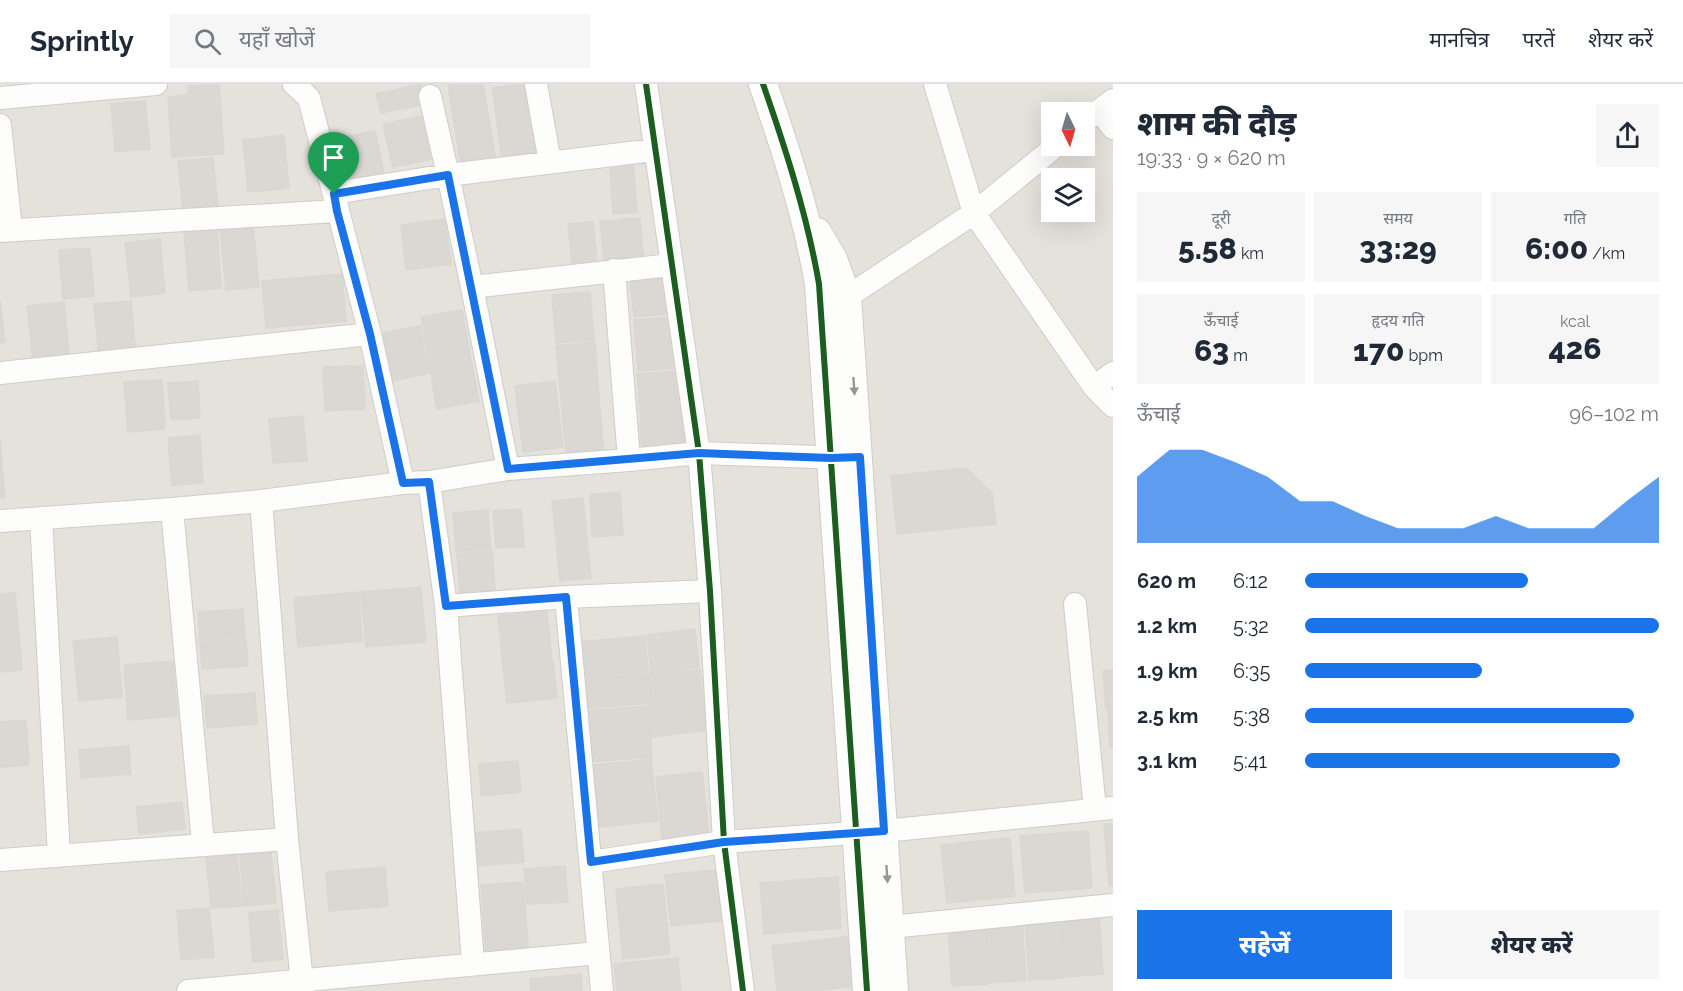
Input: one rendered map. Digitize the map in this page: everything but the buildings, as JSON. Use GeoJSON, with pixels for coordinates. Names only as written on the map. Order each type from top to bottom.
{"type":"FeatureCollection","features":[{"type":"Feature","properties":{"kind":"street"},"geometry":{"type":"LineString","coordinates":[[0,98],[155,84]]}},
{"type":"Feature","properties":{"kind":"street"},"geometry":{"type":"LineString","coordinates":[[294,84],[309,98],[370,334],[403,483]]}},
{"type":"Feature","properties":{"kind":"street"},"geometry":{"type":"LineString","coordinates":[[536,84],[550,162]]}},
{"type":"Feature","properties":{"kind":"street"},"geometry":{"type":"LineString","coordinates":[[646,84],[699,453],[711,591],[724,842],[742,991]]}},
{"type":"Feature","properties":{"kind":"street"},"geometry":{"type":"LineString","coordinates":[[763,84],[805,212],[819,284],[837,342],[860,457],[870,832],[867,991]]}},
{"type":"Feature","properties":{"kind":"street"},"geometry":{"type":"LineString","coordinates":[[935,84],[974,213],[1094,387],[1113,406]]}},
{"type":"Feature","properties":{"kind":"street"},"geometry":{"type":"LineString","coordinates":[[430,96],[472,287],[508,469]]}},
{"type":"Feature","properties":{"kind":"street"},"geometry":{"type":"LineString","coordinates":[[1099,110],[1113,128]]}},
{"type":"Feature","properties":{"kind":"street"},"geometry":{"type":"LineString","coordinates":[[0,125],[5,230],[336,202],[448,175],[654,150]]}},
{"type":"Feature","properties":{"kind":"street"},"geometry":{"type":"LineString","coordinates":[[848,297],[974,213],[1044,156]]}},
{"type":"Feature","properties":{"kind":"street"},"geometry":{"type":"LineString","coordinates":[[805,212],[833,259],[848,297],[837,342],[831,458],[870,832],[890,927],[894,991]]}},
{"type":"Feature","properties":{"kind":"street"},"geometry":{"type":"LineString","coordinates":[[472,287],[671,265]]}},
{"type":"Feature","properties":{"kind":"street"},"geometry":{"type":"LineString","coordinates":[[614,270],[629,460]]}},
{"type":"Feature","properties":{"kind":"street"},"geometry":{"type":"LineString","coordinates":[[0,373],[370,334]]}},
{"type":"Feature","properties":{"kind":"street"},"geometry":{"type":"LineString","coordinates":[[1094,387],[1113,373]]}},
{"type":"Feature","properties":{"kind":"street"},"geometry":{"type":"LineString","coordinates":[[0,521],[261,501],[403,483],[429,482],[508,469],[699,453],[860,457]]}},
{"type":"Feature","properties":{"kind":"street"},"geometry":{"type":"LineString","coordinates":[[429,482],[446,606],[473,963]]}},
{"type":"Feature","properties":{"kind":"street"},"geometry":{"type":"LineString","coordinates":[[261,501],[287,838],[302,985]]}},
{"type":"Feature","properties":{"kind":"street"},"geometry":{"type":"LineString","coordinates":[[172,509],[203,843]]}},
{"type":"Feature","properties":{"kind":"street"},"geometry":{"type":"LineString","coordinates":[[41,518],[59,856]]}},
{"type":"Feature","properties":{"kind":"street"},"geometry":{"type":"LineString","coordinates":[[446,606],[566,597],[711,591]]}},
{"type":"Feature","properties":{"kind":"street"},"geometry":{"type":"LineString","coordinates":[[566,597],[602,991]]}},
{"type":"Feature","properties":{"kind":"street"},"geometry":{"type":"LineString","coordinates":[[591,862],[724,842],[870,832],[1104,809],[1075,604]]}},
{"type":"Feature","properties":{"kind":"street"},"geometry":{"type":"LineString","coordinates":[[0,860],[287,838]]}},
{"type":"Feature","properties":{"kind":"street"},"geometry":{"type":"LineString","coordinates":[[890,927],[1113,905]]}},
{"type":"Feature","properties":{"kind":"street"},"geometry":{"type":"LineString","coordinates":[[188,991],[302,985],[473,963],[598,953]]}},
{"type":"Feature","properties":{"kind":"shaded area"},"geometry":{"type":"Polygon","coordinates":[[[0,84],[1113,84],[1113,991],[0,991],[0,84]]]}},
{"type":"Feature","properties":{"kind":"cycle path"},"geometry":{"type":"LineString","coordinates":[[646,84],[699,453],[710,591],[724,842],[743,991]]}},
{"type":"Feature","properties":{"kind":"cycle path"},"geometry":{"type":"LineString","coordinates":[[763,84],[795,183],[819,284],[867,991]]}},
{"type":"Feature","properties":{"kind":"route"},"geometry":{"type":"LineString","coordinates":[[448,175],[508,469],[699,453],[860,457],[884,831],[724,842],[591,862],[566,597],[446,606],[429,482],[403,483],[370,334],[334,194],[448,175]]}}]}
